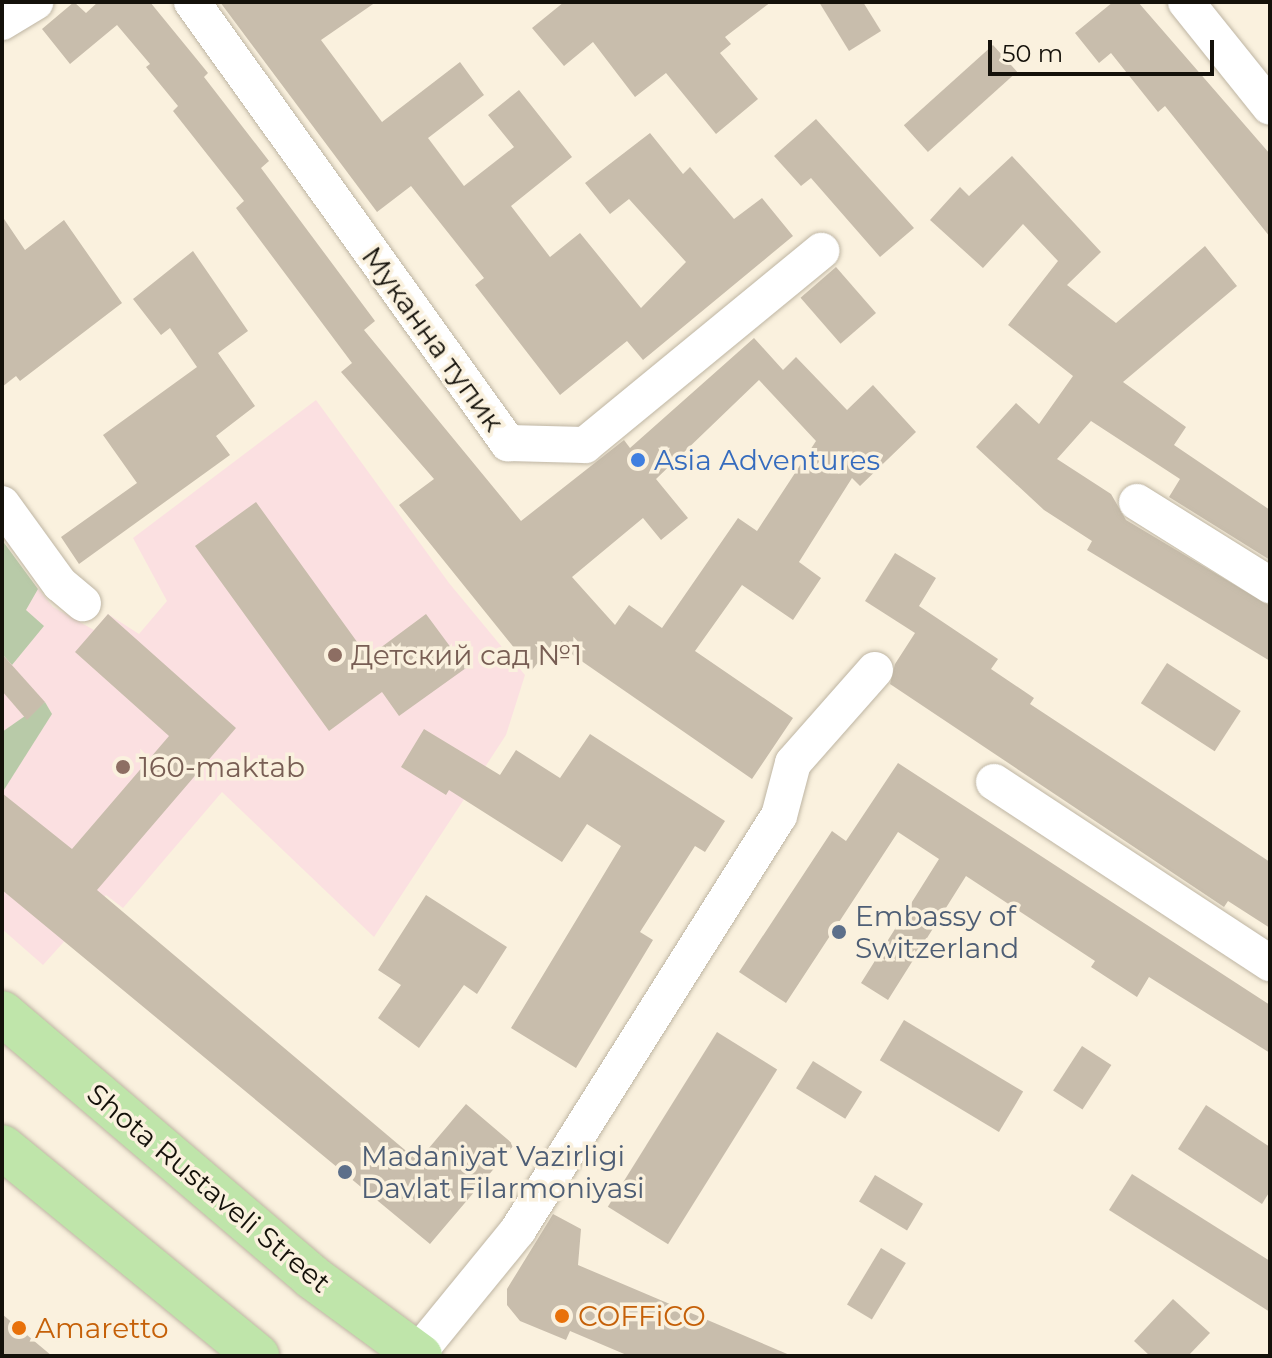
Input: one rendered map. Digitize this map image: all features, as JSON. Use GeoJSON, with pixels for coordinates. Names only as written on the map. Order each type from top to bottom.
{"type":"FeatureCollection","features":[{"type":"Feature","properties":{"kind":"main road","name":"Shota Rustaveli Street"},"geometry":{"type":"LineString","coordinates":[[2,1013],[312,1277],[419,1355]]}},
{"type":"Feature","properties":{"kind":"main road"},"geometry":{"type":"LineString","coordinates":[[2,1147],[257,1356]]}},
{"type":"Feature","properties":{"kind":"street"},"geometry":{"type":"LineString","coordinates":[[2,22],[35,2]]}},
{"type":"Feature","properties":{"kind":"street","name":"Муканна тупик"},"geometry":{"type":"LineString","coordinates":[[192,2],[508,443],[585,445],[821,251]]}},
{"type":"Feature","properties":{"kind":"street"},"geometry":{"type":"LineString","coordinates":[[1186,2],[1270,107]]}},
{"type":"Feature","properties":{"kind":"street"},"geometry":{"type":"LineString","coordinates":[[1137,502],[1270,585]]}},
{"type":"Feature","properties":{"kind":"street"},"geometry":{"type":"LineString","coordinates":[[2,504],[60,584],[83,603]]}},
{"type":"Feature","properties":{"kind":"street"},"geometry":{"type":"LineString","coordinates":[[419,1355],[518,1230],[779,816],[793,763],[875,670]]}},
{"type":"Feature","properties":{"kind":"street"},"geometry":{"type":"LineString","coordinates":[[994,782],[1270,963]]}},
{"type":"Feature","properties":{"kind":"shaded area","name":"Детский сад №1"},"geometry":{"type":"Polygon","coordinates":[[[316,400],[449,583],[525,675],[506,735],[374,937],[222,792],[123,908],[106,895],[43,965],[2,929],[2,544],[53,607],[94,630],[108,614],[139,634],[167,601],[133,538],[316,400]]]}},
{"type":"Feature","properties":{"kind":"green space"},"geometry":{"type":"Polygon","coordinates":[[[2,540],[38,589],[26,610],[44,626],[12,665],[2,654],[2,540]]]}},
{"type":"Feature","properties":{"kind":"green space"},"geometry":{"type":"Polygon","coordinates":[[[45,702],[52,714],[2,793],[2,732],[45,702]]]}},
{"type":"Feature","properties":{"kind":"building"},"geometry":{"type":"Polygon","coordinates":[[[74,2],[86,13],[98,2],[150,2],[208,73],[204,77],[269,161],[261,168],[375,321],[364,330],[521,521],[624,440],[630,448],[754,338],[783,370],[796,357],[847,410],[873,385],[916,432],[860,486],[852,478],[799,562],[821,578],[793,620],[742,585],[695,651],[793,718],[752,779],[554,642],[532,670],[399,505],[434,479],[341,372],[352,363],[236,208],[244,201],[173,111],[178,106],[146,67],[150,64],[117,25],[70,64],[42,29],[74,2]],[[759,380],[656,479],[688,518],[661,540],[643,518],[572,577],[615,625],[629,605],[662,628],[738,518],[757,531],[816,441],[759,380]]]}},
{"type":"Feature","properties":{"kind":"building"},"geometry":{"type":"Polygon","coordinates":[[[220,2],[376,2],[321,40],[382,122],[460,62],[484,95],[428,138],[464,186],[514,147],[488,115],[519,90],[572,157],[511,206],[550,257],[580,233],[641,308],[686,262],[629,199],[610,214],[585,183],[650,133],[683,174],[690,167],[734,219],[762,198],[793,236],[643,360],[627,341],[560,395],[475,285],[484,278],[411,186],[377,212],[220,2]]]}},
{"type":"Feature","properties":{"kind":"building"},"geometry":{"type":"Polygon","coordinates":[[[564,2],[771,2],[725,37],[731,44],[720,53],[758,99],[716,134],[666,73],[635,97],[593,42],[564,66],[532,28],[564,2]]]}},
{"type":"Feature","properties":{"kind":"building"},"geometry":{"type":"Polygon","coordinates":[[[819,2],[863,2],[881,31],[849,51],[819,2]]]}},
{"type":"Feature","properties":{"kind":"building"},"geometry":{"type":"Polygon","coordinates":[[[1113,2],[1138,2],[1270,154],[1270,237],[1165,106],[1158,112],[1111,53],[1099,63],[1075,33],[1113,2]]]}},
{"type":"Feature","properties":{"kind":"building"},"geometry":{"type":"Polygon","coordinates":[[[993,45],[1017,72],[928,152],[904,125],[993,45]]]}},
{"type":"Feature","properties":{"kind":"building"},"geometry":{"type":"Polygon","coordinates":[[[816,119],[914,228],[880,257],[811,178],[801,186],[774,156],[816,119]]]}},
{"type":"Feature","properties":{"kind":"building"},"geometry":{"type":"Polygon","coordinates":[[[1012,156],[1101,252],[1067,285],[1116,323],[1205,246],[1237,286],[1123,382],[1186,427],[1174,445],[1270,510],[1270,560],[1169,497],[1180,479],[1091,421],[1057,459],[1111,494],[1126,520],[1270,606],[1270,661],[1087,550],[1092,541],[1044,510],[976,447],[1016,403],[1039,424],[1073,376],[1008,325],[1058,261],[1023,224],[983,268],[930,220],[960,187],[969,196],[1012,156]]]}},
{"type":"Feature","properties":{"kind":"building"},"geometry":{"type":"Polygon","coordinates":[[[2,216],[25,250],[64,220],[122,303],[20,381],[16,376],[2,387],[2,216]]]}},
{"type":"Feature","properties":{"kind":"building"},"geometry":{"type":"Polygon","coordinates":[[[193,251],[248,331],[218,353],[255,406],[216,436],[230,455],[79,564],[61,537],[137,483],[103,435],[197,367],[170,328],[161,335],[133,299],[193,251]]]}},
{"type":"Feature","properties":{"kind":"building"},"geometry":{"type":"Polygon","coordinates":[[[836,267],[876,313],[841,344],[801,298],[836,267]]]}},
{"type":"Feature","properties":{"kind":"building"},"geometry":{"type":"Polygon","coordinates":[[[256,502],[368,657],[426,614],[466,668],[399,716],[382,692],[329,731],[195,546],[256,502]]]}},
{"type":"Feature","properties":{"kind":"building"},"geometry":{"type":"Polygon","coordinates":[[[895,553],[936,578],[919,606],[998,659],[991,669],[1034,698],[1030,704],[1270,862],[1270,928],[1228,901],[1224,907],[890,684],[895,664],[915,633],[865,601],[895,553]]]}},
{"type":"Feature","properties":{"kind":"building"},"geometry":{"type":"Polygon","coordinates":[[[108,614],[236,728],[97,890],[418,1161],[466,1104],[514,1145],[430,1244],[2,890],[2,793],[72,849],[169,736],[75,652],[108,614]]]}},
{"type":"Feature","properties":{"kind":"building"},"geometry":{"type":"Polygon","coordinates":[[[2,654],[45,702],[27,720],[2,691],[2,654]]]}},
{"type":"Feature","properties":{"kind":"building"},"geometry":{"type":"Polygon","coordinates":[[[1167,663],[1241,711],[1215,751],[1141,703],[1167,663]]]}},
{"type":"Feature","properties":{"kind":"building"},"geometry":{"type":"Polygon","coordinates":[[[424,729],[500,775],[516,750],[560,778],[590,734],[725,821],[705,852],[695,846],[640,932],[653,940],[576,1068],[511,1028],[621,846],[587,824],[562,862],[449,790],[446,795],[401,767],[424,729]]]}},
{"type":"Feature","properties":{"kind":"building"},"geometry":{"type":"Polygon","coordinates":[[[898,763],[1270,1005],[1270,1053],[1149,977],[1137,997],[1091,967],[1095,961],[966,876],[888,1000],[861,983],[939,859],[898,832],[786,1003],[739,972],[832,831],[846,841],[898,763]]]}},
{"type":"Feature","properties":{"kind":"building"},"geometry":{"type":"Polygon","coordinates":[[[426,895],[507,947],[477,994],[464,985],[419,1048],[378,1018],[401,985],[378,970],[426,895]]]}},
{"type":"Feature","properties":{"kind":"building"},"geometry":{"type":"Polygon","coordinates":[[[904,1020],[1023,1092],[999,1132],[880,1060],[904,1020]]]}},
{"type":"Feature","properties":{"kind":"building"},"geometry":{"type":"Polygon","coordinates":[[[717,1032],[777,1070],[668,1244],[608,1207],[717,1032]]]}},
{"type":"Feature","properties":{"kind":"building"},"geometry":{"type":"Polygon","coordinates":[[[1082,1046],[1111,1065],[1082,1110],[1053,1090],[1082,1046]]]}},
{"type":"Feature","properties":{"kind":"building"},"geometry":{"type":"Polygon","coordinates":[[[813,1061],[862,1092],[845,1119],[796,1088],[813,1061]]]}},
{"type":"Feature","properties":{"kind":"building"},"geometry":{"type":"Polygon","coordinates":[[[1206,1105],[1270,1147],[1270,1191],[1262,1204],[1178,1149],[1206,1105]]]}},
{"type":"Feature","properties":{"kind":"building"},"geometry":{"type":"Polygon","coordinates":[[[1132,1174],[1270,1261],[1270,1312],[1109,1210],[1132,1174]]]}},
{"type":"Feature","properties":{"kind":"building"},"geometry":{"type":"Polygon","coordinates":[[[875,1175],[923,1204],[907,1230],[859,1202],[875,1175]]]}},
{"type":"Feature","properties":{"kind":"building"},"geometry":{"type":"Polygon","coordinates":[[[553,1214],[581,1229],[578,1265],[792,1356],[629,1356],[570,1331],[566,1340],[520,1321],[507,1305],[507,1289],[553,1214]]]}},
{"type":"Feature","properties":{"kind":"building"},"geometry":{"type":"Polygon","coordinates":[[[881,1248],[906,1263],[872,1320],[847,1305],[881,1248]]]}},
{"type":"Feature","properties":{"kind":"building"},"geometry":{"type":"Polygon","coordinates":[[[1173,1299],[1210,1333],[1188,1356],[1150,1356],[1134,1341],[1173,1299]]]}},
{"type":"Feature","properties":{"kind":"building"},"geometry":{"type":"Polygon","coordinates":[[[2,1314],[52,1356],[2,1356],[2,1314]]]}},
{"type":"Feature","properties":{"kind":"place","name":"Asia Adventures"},"geometry":{"type":"Point","coordinates":[638,460]}},
{"type":"Feature","properties":{"kind":"place","name":"Детский сад №1"},"geometry":{"type":"Point","coordinates":[335,655]}},
{"type":"Feature","properties":{"kind":"place","name":"160-maktab"},"geometry":{"type":"Point","coordinates":[123,767]}},
{"type":"Feature","properties":{"kind":"place","name":"Embassy of Switzerland"},"geometry":{"type":"Point","coordinates":[839,932]}},
{"type":"Feature","properties":{"kind":"place","name":"Madaniyat Vazirligi Davlat Filarmoniyasi"},"geometry":{"type":"Point","coordinates":[345,1172]}},
{"type":"Feature","properties":{"kind":"place","name":"COFFiCO"},"geometry":{"type":"Point","coordinates":[562,1316]}},
{"type":"Feature","properties":{"kind":"place","name":"Amaretto"},"geometry":{"type":"Point","coordinates":[19,1328]}}]}
